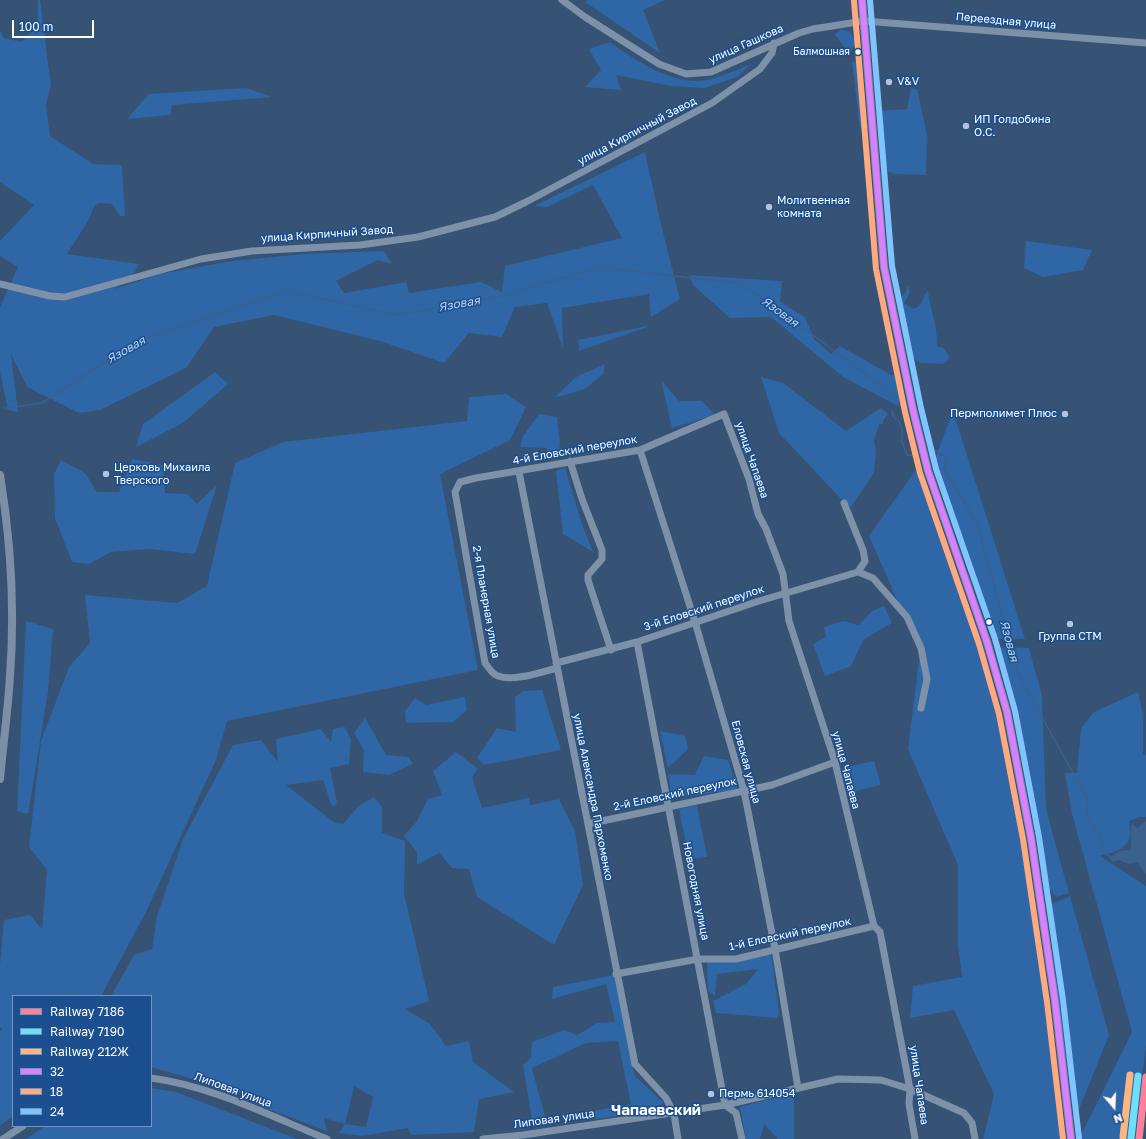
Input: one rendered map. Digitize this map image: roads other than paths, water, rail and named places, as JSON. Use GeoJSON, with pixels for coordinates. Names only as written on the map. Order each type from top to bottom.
{"type":"FeatureCollection","features":[{"type":"Feature","properties":{"kind":"main road"},"geometry":{"type":"LineString","coordinates":[[862,0],[884,267],[918,434],[928,471],[987,642],[1008,719],[1031,838],[1054,1001],[1071,1139]]}},
{"type":"Feature","properties":{"kind":"main road"},"geometry":{"type":"LineString","coordinates":[[0,476],[8,520],[12,581],[10,676],[0,779]]}},
{"type":"Feature","properties":{"kind":"street","name":"улица Гашкова"},"geometry":{"type":"LineString","coordinates":[[562,0],[580,14],[659,64],[678,72],[693,74],[711,72],[774,43],[813,29],[864,21]]}},
{"type":"Feature","properties":{"kind":"street","name":"Переездная улица"},"geometry":{"type":"LineString","coordinates":[[864,21],[1146,44]]}},
{"type":"Feature","properties":{"kind":"street","name":"улица Кирпичный Завод"},"geometry":{"type":"LineString","coordinates":[[0,284],[43,295],[65,297],[201,259],[252,251],[360,245],[403,240],[495,217],[533,199],[712,103],[760,69],[772,53],[774,43]]}},
{"type":"Feature","properties":{"kind":"street","name":"4-й Еловский переулок"},"geometry":{"type":"LineString","coordinates":[[455,492],[460,482],[519,472],[570,461],[640,450],[724,414]]}},
{"type":"Feature","properties":{"kind":"street","name":"улица Чапаева"},"geometry":{"type":"LineString","coordinates":[[724,414],[749,479],[758,514],[783,574],[789,621],[835,762],[874,926],[880,932],[910,1089],[909,1104],[915,1139]]}},
{"type":"Feature","properties":{"kind":"street","name":"Еловская улица"},"geometry":{"type":"LineString","coordinates":[[640,450],[695,622],[744,791],[775,949],[798,1088]]}},
{"type":"Feature","properties":{"kind":"street"},"geometry":{"type":"LineString","coordinates":[[570,461],[582,499],[602,550],[602,559],[588,575],[611,650]]}},
{"type":"Feature","properties":{"kind":"street","name":"улица Александра Пархоменко"},"geometry":{"type":"LineString","coordinates":[[519,472],[616,974],[635,1064],[666,1098],[674,1114],[678,1139]]}},
{"type":"Feature","properties":{"kind":"street","name":"2-я Планерная улица"},"geometry":{"type":"LineString","coordinates":[[455,492],[485,663],[497,676],[506,678],[556,666]]}},
{"type":"Feature","properties":{"kind":"street"},"geometry":{"type":"LineString","coordinates":[[844,503],[863,550],[865,562],[858,572],[873,578],[907,617],[921,648],[927,679],[921,708]]}},
{"type":"Feature","properties":{"kind":"street","name":"3-й Еловский переулок"},"geometry":{"type":"LineString","coordinates":[[556,666],[858,572]]}},
{"type":"Feature","properties":{"kind":"street","name":"Новогодняя улица"},"geometry":{"type":"LineString","coordinates":[[637,642],[725,1105]]}},
{"type":"Feature","properties":{"kind":"street","name":"2-й Еловский переулок"},"geometry":{"type":"LineString","coordinates":[[588,824],[772,785],[835,762]]}},
{"type":"Feature","properties":{"kind":"street","name":"1-й Еловский переулок"},"geometry":{"type":"LineString","coordinates":[[616,974],[698,959],[736,959],[874,926]]}},
{"type":"Feature","properties":{"kind":"street","name":"Липовая улица"},"geometry":{"type":"LineString","coordinates":[[152,1078],[178,1082],[238,1102],[327,1139]]}},
{"type":"Feature","properties":{"kind":"street","name":"Липовая улица"},"geometry":{"type":"LineString","coordinates":[[483,1139],[523,1137],[674,1114],[725,1105],[838,1079],[880,1080],[910,1089],[964,1113],[972,1123],[975,1139]]}},
{"type":"Feature","properties":{"kind":"street"},"geometry":{"type":"LineString","coordinates":[[725,1105],[736,1113],[742,1139]]}},
{"type":"Feature","properties":{"kind":"street"},"geometry":{"type":"LineString","coordinates":[[3,1139],[21,1127]]}},
{"type":"Feature","properties":{"kind":"waterway","name":"Язовая"},"geometry":{"type":"LineString","coordinates":[[5,408],[42,403],[137,341],[286,291],[397,315],[503,296],[599,267],[742,284],[854,365],[893,396],[896,400],[895,404]]}},
{"type":"Feature","properties":{"kind":"waterway","name":"Язовая"},"geometry":{"type":"LineString","coordinates":[[892,411],[893,416],[900,423],[902,428],[902,442],[908,456],[921,452]]}},
{"type":"Feature","properties":{"kind":"waterway","name":"Язовая"},"geometry":{"type":"LineString","coordinates":[[926,450],[932,449],[947,457],[944,469],[977,523],[1018,674],[1088,800],[1086,817],[1102,837],[1102,852],[1111,857]]}},
{"type":"Feature","properties":{"kind":"rail line","name":"212Ж"},"geometry":{"type":"LineString","coordinates":[[1123,1137],[1130,1075]]}},
{"type":"Feature","properties":{"kind":"rail line","name":"7190"},"geometry":{"type":"LineString","coordinates":[[1131,1138],[1138,1076]]}},
{"type":"Feature","properties":{"kind":"rail line","name":"7186"},"geometry":{"type":"LineString","coordinates":[[1139,1139],[1146,1077]]}},
{"type":"Feature","properties":{"kind":"place","name":"Балмошная"},"geometry":{"type":"Point","coordinates":[858,52]}},
{"type":"Feature","properties":{"kind":"place","name":"V&V"},"geometry":{"type":"Point","coordinates":[889,82]}},
{"type":"Feature","properties":{"kind":"place","name":"ИП Голдобина О.С."},"geometry":{"type":"Point","coordinates":[966,126]}},
{"type":"Feature","properties":{"kind":"place","name":"Молитвенная комната"},"geometry":{"type":"Point","coordinates":[769,207]}},
{"type":"Feature","properties":{"kind":"place","name":"Пермполимет Плюс"},"geometry":{"type":"Point","coordinates":[1065,414]}},
{"type":"Feature","properties":{"kind":"place","name":"Церковь Михаила Тверского"},"geometry":{"type":"Point","coordinates":[106,474]}},
{"type":"Feature","properties":{"kind":"place","name":"Группа СТМ"},"geometry":{"type":"Point","coordinates":[1070,624]}},
{"type":"Feature","properties":{"kind":"place","name":"Пермь 614054"},"geometry":{"type":"Point","coordinates":[711,1094]}},
{"type":"Feature","properties":{"kind":"district","name":"Чапаевский"},"geometry":{"type":"Point","coordinates":[656,1110]}}]}
